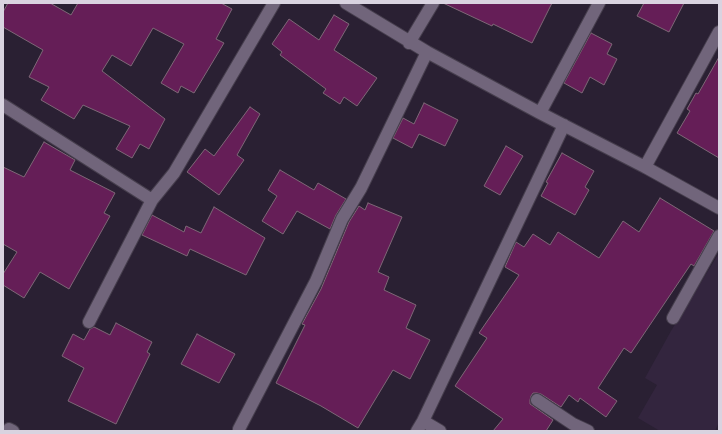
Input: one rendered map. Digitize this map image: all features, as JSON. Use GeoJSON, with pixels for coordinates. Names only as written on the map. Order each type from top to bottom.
{"type":"FeatureCollection","features":[{"type":"Feature","properties":{"kind":"street"},"geometry":{"type":"LineString","coordinates":[[90,322],[152,200],[174,173],[274,3]]}},
{"type":"Feature","properties":{"kind":"street"},"geometry":{"type":"LineString","coordinates":[[346,3],[409,43],[645,167],[719,208]]}},
{"type":"Feature","properties":{"kind":"street"},"geometry":{"type":"LineString","coordinates":[[409,43],[433,3]]}},
{"type":"Feature","properties":{"kind":"street"},"geometry":{"type":"LineString","coordinates":[[540,113],[599,3]]}},
{"type":"Feature","properties":{"kind":"street"},"geometry":{"type":"LineString","coordinates":[[645,167],[719,32]]}},
{"type":"Feature","properties":{"kind":"street"},"geometry":{"type":"LineString","coordinates":[[239,429],[316,281],[342,219],[361,188],[426,52]]}},
{"type":"Feature","properties":{"kind":"street"},"geometry":{"type":"LineString","coordinates":[[3,105],[152,200]]}},
{"type":"Feature","properties":{"kind":"street"},"geometry":{"type":"LineString","coordinates":[[440,431],[420,426],[564,125]]}},
{"type":"Feature","properties":{"kind":"street"},"geometry":{"type":"LineString","coordinates":[[673,318],[719,236]]}},
{"type":"Feature","properties":{"kind":"street"},"geometry":{"type":"LineString","coordinates":[[537,400],[573,424],[588,431]]}},
{"type":"Feature","properties":{"kind":"shaded area"},"geometry":{"type":"Polygon","coordinates":[[[719,253],[719,422],[715,431],[660,431],[638,418],[657,385],[645,378],[671,331],[719,253]]]}},
{"type":"Feature","properties":{"kind":"building"},"geometry":{"type":"Polygon","coordinates":[[[8,3],[50,3],[71,15],[78,3],[221,3],[232,9],[216,39],[224,43],[194,93],[181,86],[178,93],[161,83],[184,44],[153,28],[131,66],[112,55],[102,71],[165,119],[149,149],[140,144],[132,158],[116,149],[130,126],[83,105],[74,119],[41,100],[49,87],[29,77],[43,50],[3,27],[3,12],[8,3]]]}},
{"type":"Feature","properties":{"kind":"building"},"geometry":{"type":"Polygon","coordinates":[[[443,3],[552,3],[532,43],[493,24],[492,26],[443,3]]]}},
{"type":"Feature","properties":{"kind":"building"},"geometry":{"type":"Polygon","coordinates":[[[644,3],[684,3],[669,32],[637,16],[644,3]]]}},
{"type":"Feature","properties":{"kind":"building"},"geometry":{"type":"Polygon","coordinates":[[[334,15],[349,24],[334,50],[377,78],[357,106],[344,97],[340,104],[323,93],[326,89],[280,55],[282,52],[272,44],[289,19],[319,40],[334,15]]]}},
{"type":"Feature","properties":{"kind":"building"},"geometry":{"type":"Polygon","coordinates":[[[591,33],[612,44],[607,54],[617,59],[604,85],[590,77],[582,93],[564,83],[591,33]]]}},
{"type":"Feature","properties":{"kind":"building"},"geometry":{"type":"Polygon","coordinates":[[[719,57],[719,158],[677,133],[690,111],[687,109],[696,93],[698,94],[719,57]]]}},
{"type":"Feature","properties":{"kind":"building"},"geometry":{"type":"Polygon","coordinates":[[[424,103],[458,120],[445,146],[419,134],[412,148],[393,138],[403,118],[414,124],[424,103]]]}},
{"type":"Feature","properties":{"kind":"building"},"geometry":{"type":"Polygon","coordinates":[[[250,107],[260,114],[237,155],[244,160],[219,195],[187,172],[205,149],[214,156],[250,107]]]}},
{"type":"Feature","properties":{"kind":"building"},"geometry":{"type":"Polygon","coordinates":[[[44,142],[75,160],[70,170],[115,193],[104,213],[110,216],[69,289],[40,272],[24,298],[3,285],[3,274],[17,252],[3,244],[3,167],[24,177],[44,142]]]}},
{"type":"Feature","properties":{"kind":"building"},"geometry":{"type":"Polygon","coordinates":[[[506,146],[523,156],[500,195],[484,186],[506,146]]]}},
{"type":"Feature","properties":{"kind":"building"},"geometry":{"type":"Polygon","coordinates":[[[562,153],[594,171],[585,187],[589,190],[575,215],[541,196],[548,183],[546,182],[562,153]]]}},
{"type":"Feature","properties":{"kind":"building"},"geometry":{"type":"Polygon","coordinates":[[[280,170],[314,190],[318,183],[346,199],[336,215],[330,229],[297,211],[283,234],[262,221],[277,196],[268,190],[280,170]]]}},
{"type":"Feature","properties":{"kind":"building"},"geometry":{"type":"Polygon","coordinates":[[[660,198],[714,231],[694,266],[691,264],[631,353],[624,348],[598,388],[617,401],[606,417],[580,398],[578,402],[569,395],[561,407],[541,394],[533,393],[530,404],[553,420],[546,431],[493,431],[503,419],[455,386],[487,338],[479,333],[519,275],[505,267],[516,242],[524,247],[533,234],[550,245],[558,232],[599,258],[623,221],[639,232],[660,198]]]}},
{"type":"Feature","properties":{"kind":"building"},"geometry":{"type":"Polygon","coordinates":[[[368,203],[402,217],[378,272],[389,277],[384,290],[416,305],[406,328],[430,340],[410,379],[393,370],[358,428],[321,406],[276,383],[305,325],[302,324],[321,289],[349,222],[359,206],[365,210],[368,203]]]}},
{"type":"Feature","properties":{"kind":"building"},"geometry":{"type":"Polygon","coordinates":[[[214,207],[265,238],[246,275],[190,249],[187,256],[142,235],[152,215],[184,232],[186,226],[201,233],[214,207]]]}},
{"type":"Feature","properties":{"kind":"building"},"geometry":{"type":"Polygon","coordinates":[[[116,323],[152,342],[147,352],[150,354],[116,424],[68,401],[84,368],[62,356],[73,334],[84,340],[90,329],[94,327],[110,335],[116,323]]]}},
{"type":"Feature","properties":{"kind":"building"},"geometry":{"type":"Polygon","coordinates":[[[197,334],[235,354],[219,383],[181,364],[197,334]]]}}]}
